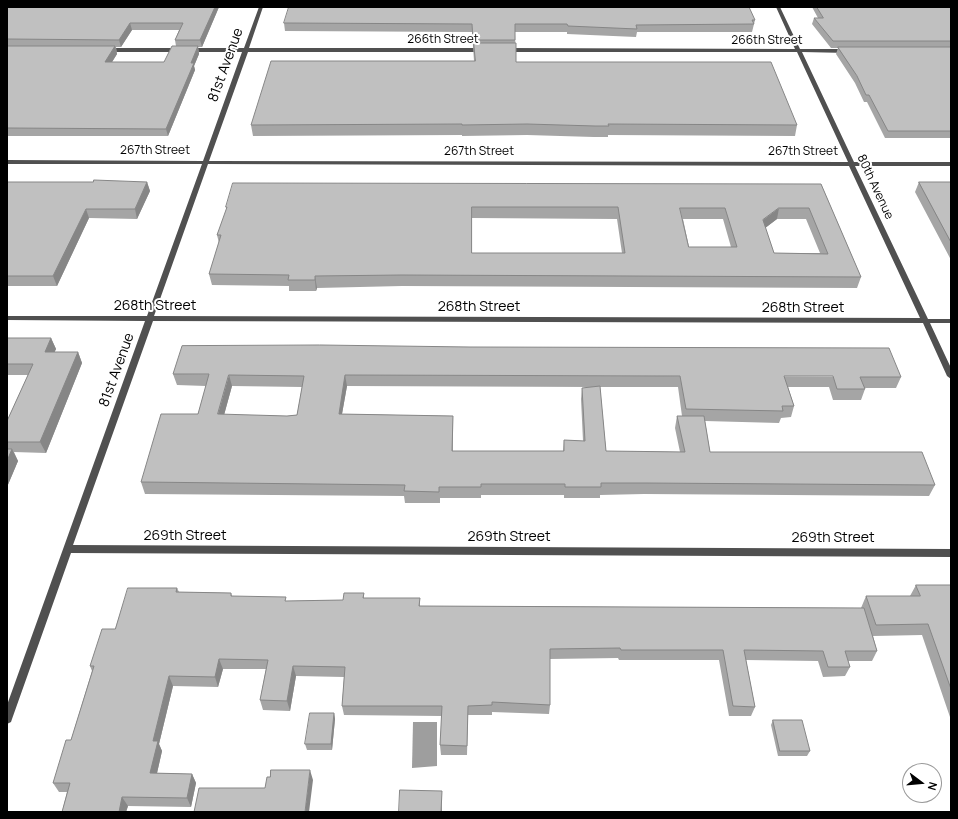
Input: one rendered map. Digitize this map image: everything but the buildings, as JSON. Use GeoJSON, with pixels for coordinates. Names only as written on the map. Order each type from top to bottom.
{"type":"FeatureCollection","features":[{"type":"Feature","properties":{"kind":"street","name":"81st Avenue"},"geometry":{"type":"LineString","coordinates":[[7,719],[261,7]]}},
{"type":"Feature","properties":{"kind":"street","name":"80th Avenue"},"geometry":{"type":"LineString","coordinates":[[778,7],[951,376]]}},
{"type":"Feature","properties":{"kind":"street","name":"266th Street"},"geometry":{"type":"LineString","coordinates":[[101,50],[490,50]]}},
{"type":"Feature","properties":{"kind":"street","name":"266th Street"},"geometry":{"type":"LineString","coordinates":[[498,50],[852,51]]}},
{"type":"Feature","properties":{"kind":"street","name":"267th Street"},"geometry":{"type":"LineString","coordinates":[[7,162],[951,164]]}},
{"type":"Feature","properties":{"kind":"street","name":"268th Street"},"geometry":{"type":"LineString","coordinates":[[7,318],[951,322]]}},
{"type":"Feature","properties":{"kind":"street","name":"269th Street"},"geometry":{"type":"LineString","coordinates":[[68,549],[951,553]]}},
{"type":"Feature","properties":{"kind":"shaded area"},"geometry":{"type":"Polygon","coordinates":[[[413,722],[437,722],[437,766],[412,768],[413,722]]]}}]}
